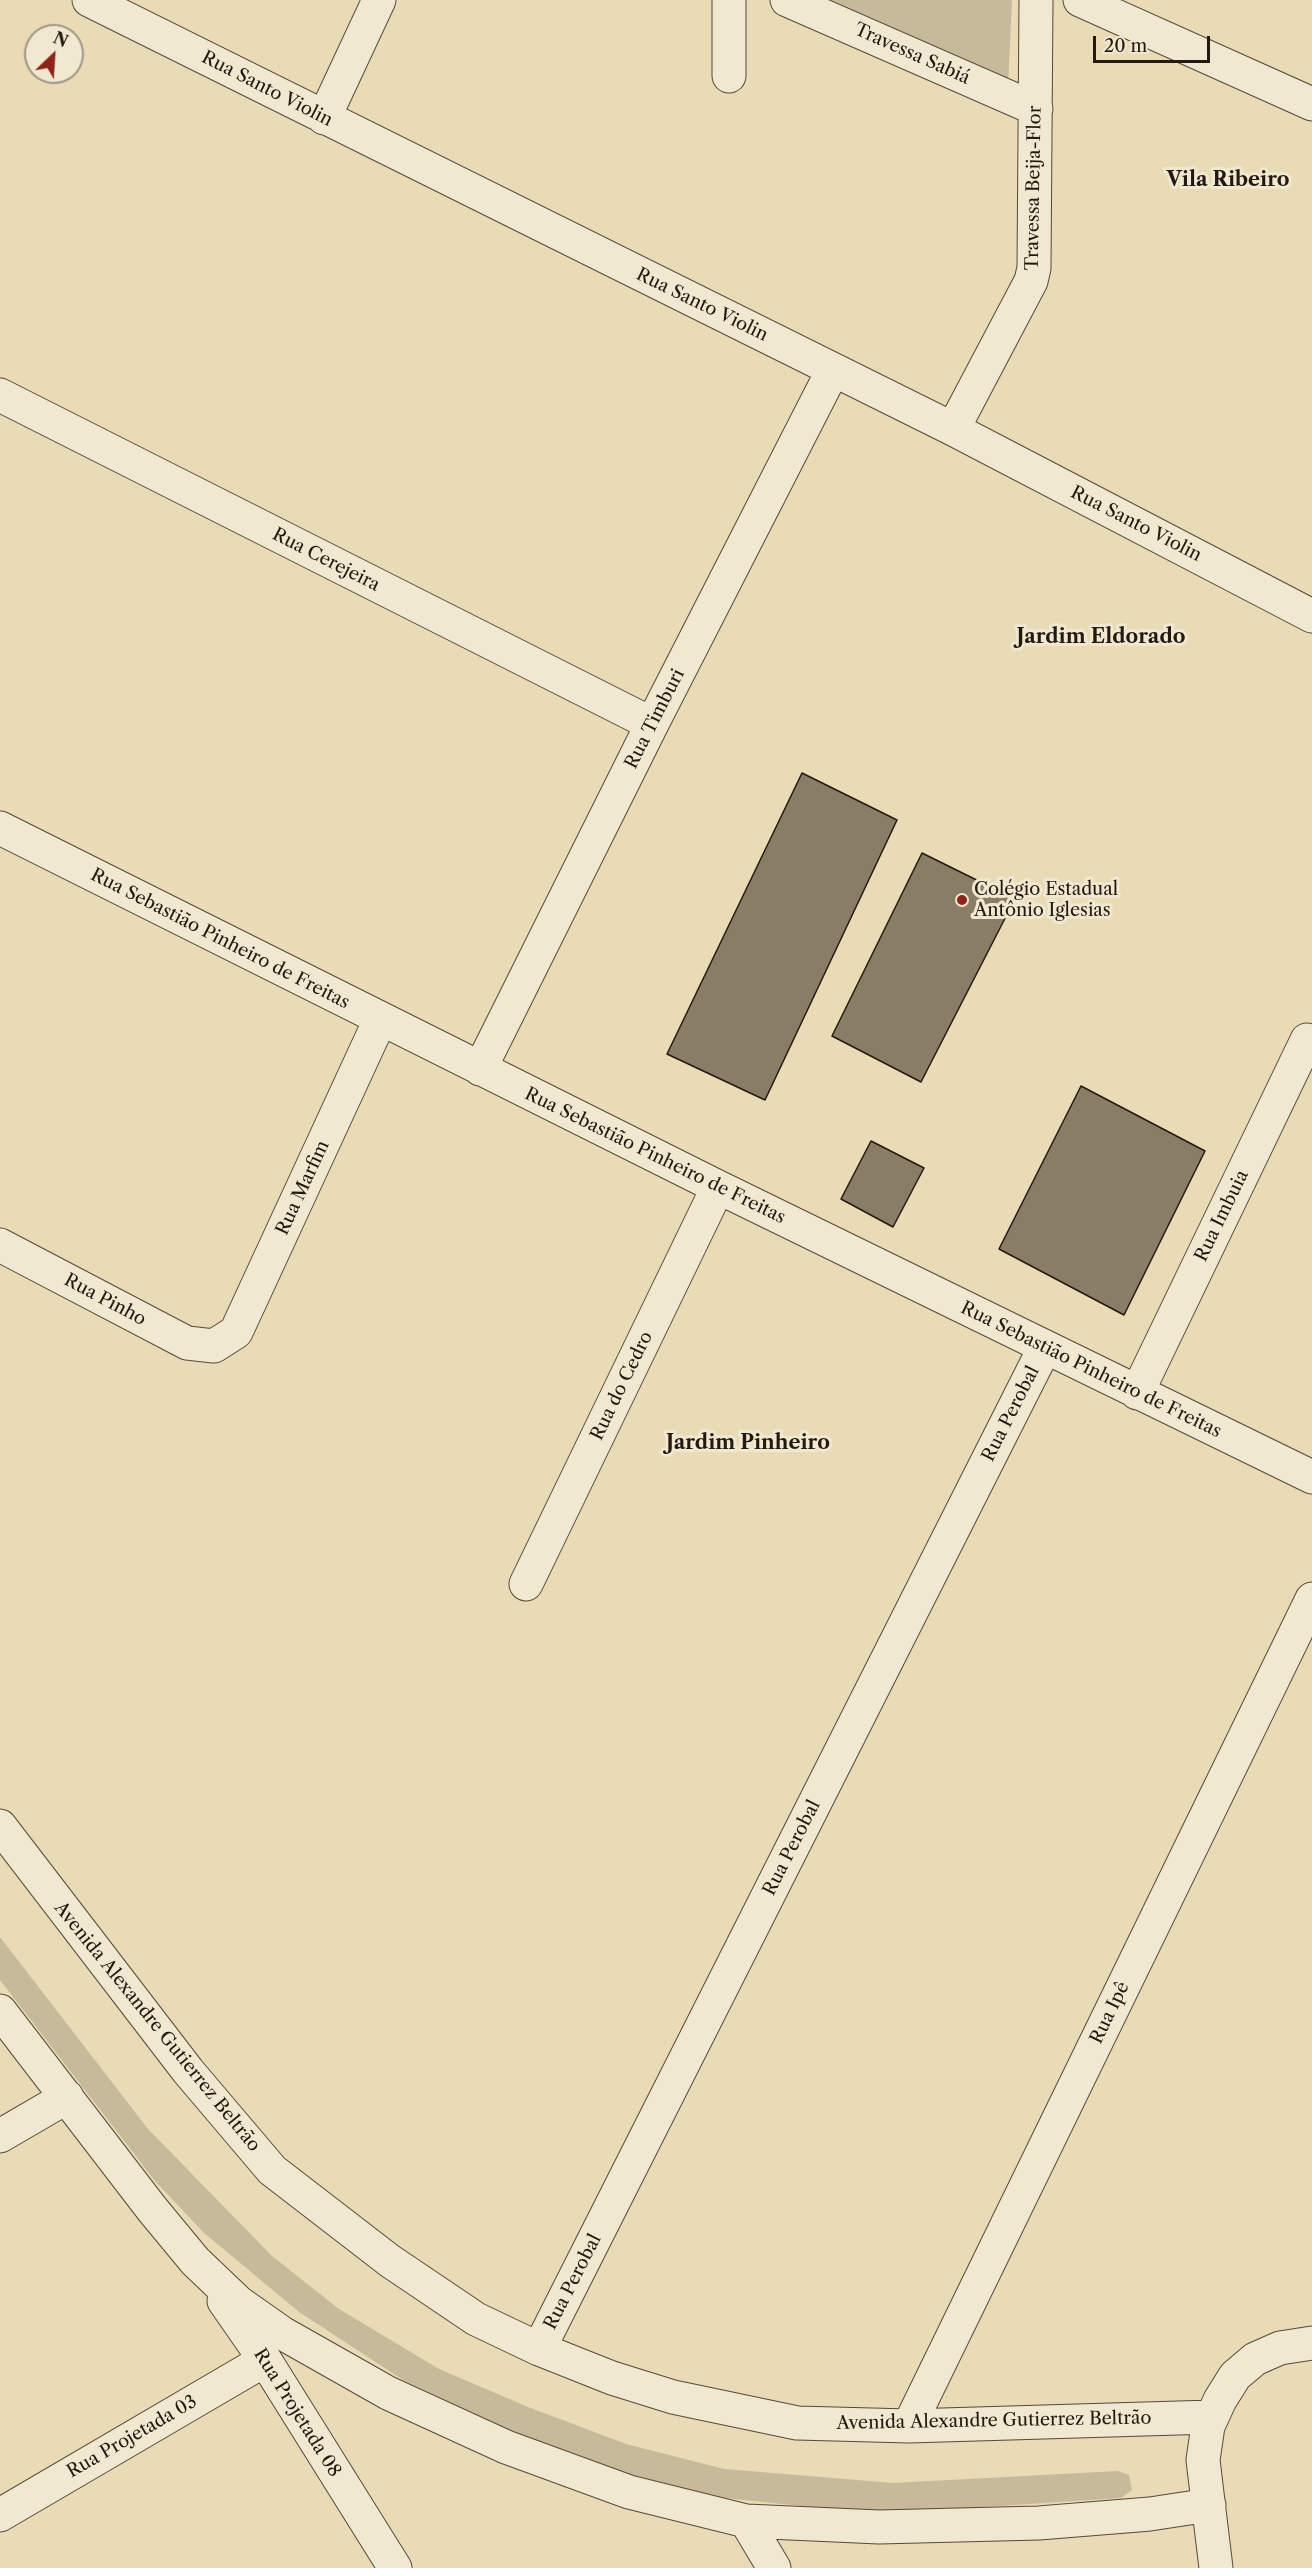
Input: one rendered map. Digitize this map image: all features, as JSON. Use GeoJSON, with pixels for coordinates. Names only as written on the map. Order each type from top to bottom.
{"type":"FeatureCollection","features":[{"type":"Feature","properties":{"kind":"street","name":"Rua Santo Violin"},"geometry":{"type":"LineString","coordinates":[[89,0],[954,429],[1312,615]]}},
{"type":"Feature","properties":{"kind":"street"},"geometry":{"type":"LineString","coordinates":[[324,118],[379,0]]}},
{"type":"Feature","properties":{"kind":"street"},"geometry":{"type":"LineString","coordinates":[[729,0],[729,76]]}},
{"type":"Feature","properties":{"kind":"street","name":"Travessa Sabiá"},"geometry":{"type":"LineString","coordinates":[[787,0],[1036,109]]}},
{"type":"Feature","properties":{"kind":"street","name":"Travessa Beija-Flor"},"geometry":{"type":"LineString","coordinates":[[954,429],[1031,281],[1034,259],[1036,0]]}},
{"type":"Feature","properties":{"kind":"street"},"geometry":{"type":"LineString","coordinates":[[1080,0],[1312,104]]}},
{"type":"Feature","properties":{"kind":"street","name":"Rua Timburi"},"geometry":{"type":"LineString","coordinates":[[480,1070],[652,724],[833,370]]}},
{"type":"Feature","properties":{"kind":"street","name":"Rua Cerejeira"},"geometry":{"type":"LineString","coordinates":[[0,394],[652,724]]}},
{"type":"Feature","properties":{"kind":"street","name":"Rua Sebastião Pinheiro de Freitas"},"geometry":{"type":"LineString","coordinates":[[0,828],[480,1070],[1312,1477]]}},
{"type":"Feature","properties":{"kind":"street","name":"Rua Marfim"},"geometry":{"type":"LineString","coordinates":[[214,1346],[236,1332],[380,1020]]}},
{"type":"Feature","properties":{"kind":"street","name":"Rua Imbuia"},"geometry":{"type":"LineString","coordinates":[[1137,1393],[1310,1041]]}},
{"type":"Feature","properties":{"kind":"street","name":"Rua do Cedro"},"geometry":{"type":"LineString","coordinates":[[526,1584],[718,1187]]}},
{"type":"Feature","properties":{"kind":"street","name":"Rua Pinho"},"geometry":{"type":"LineString","coordinates":[[0,1245],[187,1342],[214,1346]]}},
{"type":"Feature","properties":{"kind":"street","name":"Rua Perobal"},"geometry":{"type":"LineString","coordinates":[[539,2349],[1045,1347]]}},
{"type":"Feature","properties":{"kind":"street","name":"Rua Ipê"},"geometry":{"type":"LineString","coordinates":[[909,2426],[1312,1599]]}},
{"type":"Feature","properties":{"kind":"street","name":"Avenida Alexandre Gutierrez Beltrão"},"geometry":{"type":"LineString","coordinates":[[0,1826],[188,2072],[272,2170],[399,2268],[476,2319],[539,2349],[612,2378],[672,2397],[797,2423],[909,2426],[1212,2417]]}},
{"type":"Feature","properties":{"kind":"street"},"geometry":{"type":"LineString","coordinates":[[0,2011],[152,2210],[195,2260],[238,2302],[282,2333],[388,2393],[506,2447],[629,2492],[746,2521],[879,2527],[1039,2523],[1150,2514],[1209,2505]]}},
{"type":"Feature","properties":{"kind":"street"},"geometry":{"type":"LineString","coordinates":[[0,2136],[67,2097]]}},
{"type":"Feature","properties":{"kind":"street","name":"Rua Projetada 08"},"geometry":{"type":"LineString","coordinates":[[195,2260],[265,2360],[395,2568]]}},
{"type":"Feature","properties":{"kind":"street"},"geometry":{"type":"LineString","coordinates":[[1216,2568],[1203,2460],[1208,2426],[1235,2376],[1255,2359],[1280,2348],[1312,2343]]}},
{"type":"Feature","properties":{"kind":"street","name":"Rua Projetada 03"},"geometry":{"type":"LineString","coordinates":[[0,2515],[265,2360]]}},
{"type":"Feature","properties":{"kind":"street"},"geometry":{"type":"LineString","coordinates":[[746,2521],[774,2568]]}},
{"type":"Feature","properties":{"kind":"shaded area"},"geometry":{"type":"Polygon","coordinates":[[[815,0],[1012,0],[1008,85],[815,0]]]}},
{"type":"Feature","properties":{"kind":"shaded area"},"geometry":{"type":"Polygon","coordinates":[[[0,1937],[148,2129],[272,2256],[339,2309],[439,2369],[528,2407],[626,2444],[724,2469],[893,2483],[1118,2471],[1129,2475],[1132,2490],[1121,2498],[878,2514],[714,2497],[622,2473],[523,2436],[403,2380],[299,2312],[203,2232],[155,2181],[0,1980],[0,1937]]]}},
{"type":"Feature","properties":{"kind":"building"},"geometry":{"type":"Polygon","coordinates":[[[802,773],[897,820],[765,1100],[667,1054],[802,773]]]}},
{"type":"Feature","properties":{"kind":"building"},"geometry":{"type":"Polygon","coordinates":[[[922,853],[1015,899],[921,1082],[832,1036],[922,853]]]}},
{"type":"Feature","properties":{"kind":"building"},"geometry":{"type":"Polygon","coordinates":[[[1081,1086],[1205,1151],[1124,1315],[999,1249],[1081,1086]]]}},
{"type":"Feature","properties":{"kind":"building"},"geometry":{"type":"Polygon","coordinates":[[[871,1141],[924,1168],[893,1227],[841,1199],[871,1141]]]}},
{"type":"Feature","properties":{"kind":"place","name":"Colégio Estadual Antônio Iglesias"},"geometry":{"type":"Point","coordinates":[962,900]}},
{"type":"Feature","properties":{"kind":"district","name":"Vila Ribeiro"},"geometry":{"type":"Point","coordinates":[1228,180]}},
{"type":"Feature","properties":{"kind":"district","name":"Jardim Eldorado"},"geometry":{"type":"Point","coordinates":[1101,637]}},
{"type":"Feature","properties":{"kind":"district","name":"Jardim Pinheiro"},"geometry":{"type":"Point","coordinates":[748,1443]}}]}
